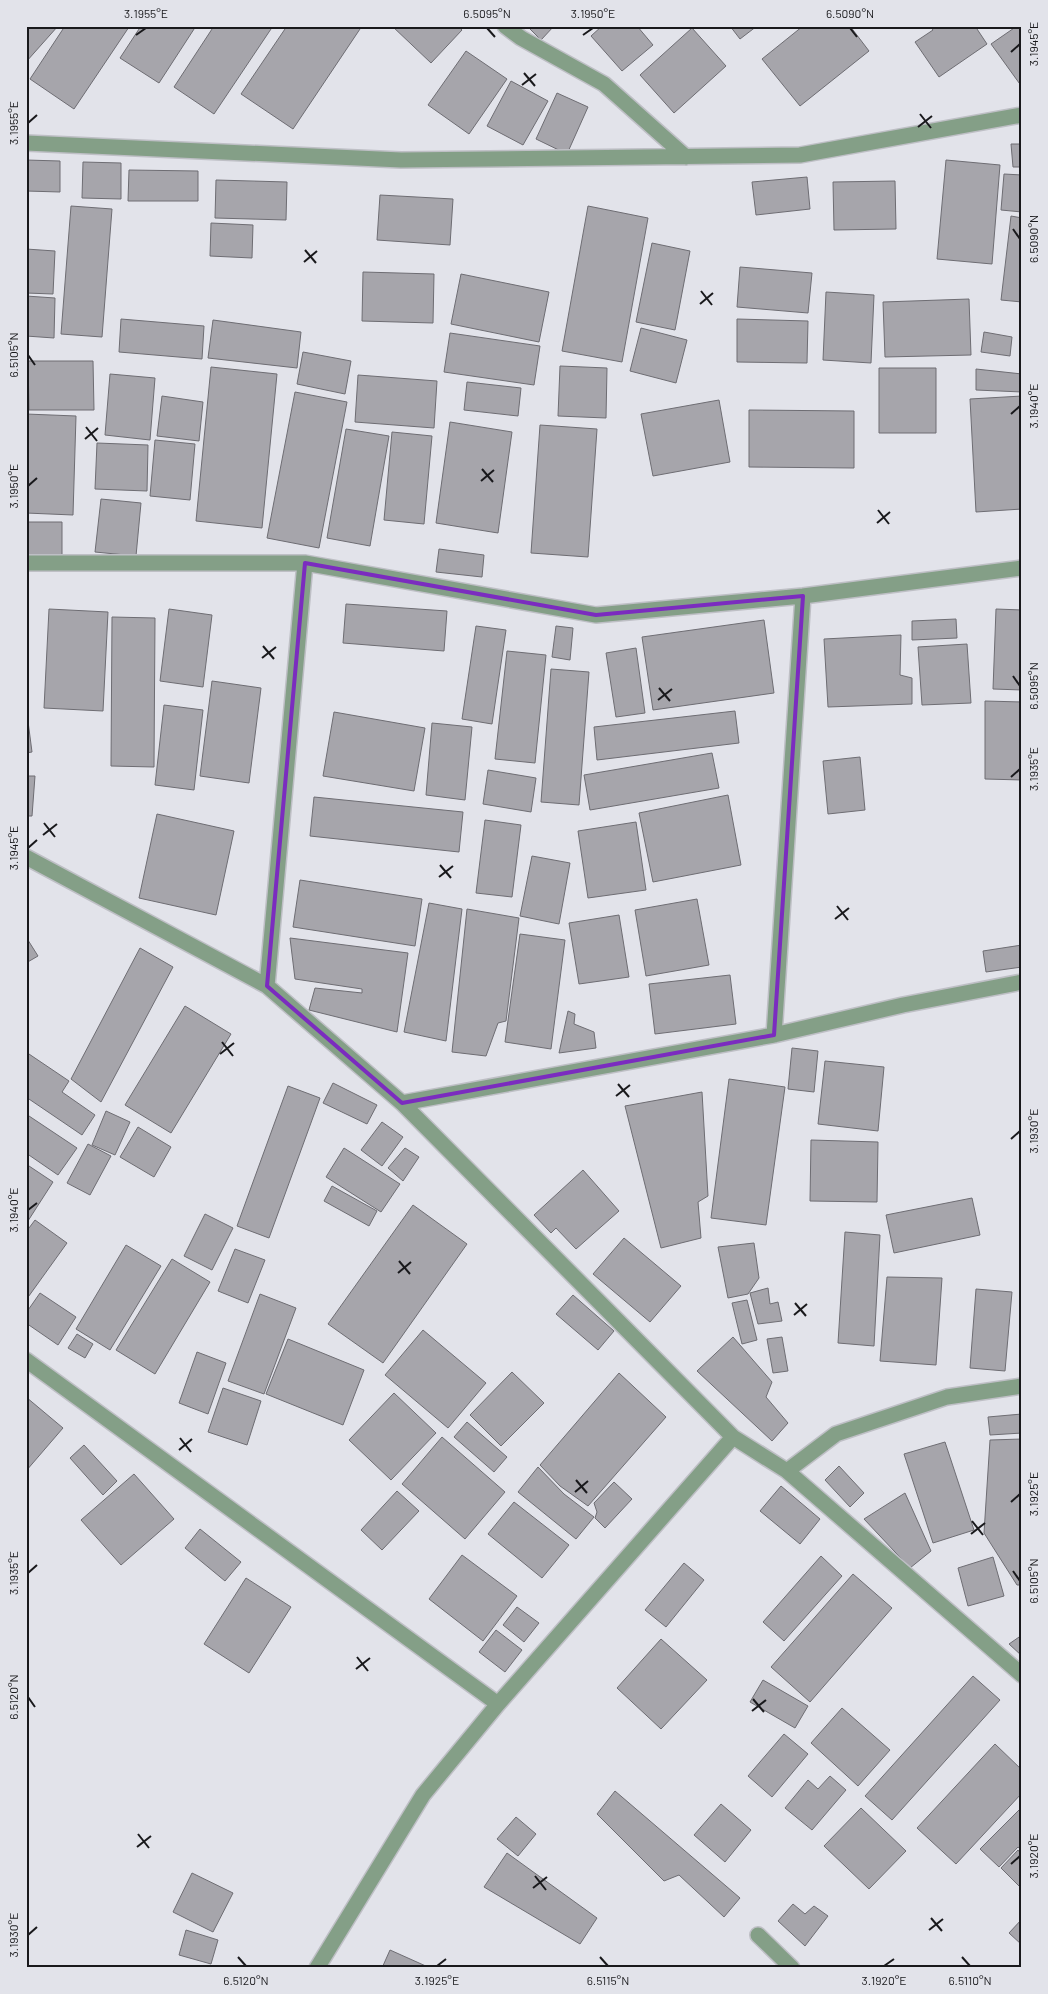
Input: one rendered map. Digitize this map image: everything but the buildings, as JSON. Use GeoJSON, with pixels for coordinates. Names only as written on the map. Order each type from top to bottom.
{"type":"FeatureCollection","features":[{"type":"Feature","properties":{"kind":"street"},"geometry":{"type":"LineString","coordinates":[[505,26],[521,38],[604,84],[686,157]]}},
{"type":"Feature","properties":{"kind":"street"},"geometry":{"type":"LineString","coordinates":[[26,143],[401,160],[800,156],[1022,115]]}},
{"type":"Feature","properties":{"kind":"street"},"geometry":{"type":"LineString","coordinates":[[26,562],[305,563],[596,615],[803,596],[1022,568]]}},
{"type":"Feature","properties":{"kind":"street"},"geometry":{"type":"LineString","coordinates":[[267,986],[305,563]]}},
{"type":"Feature","properties":{"kind":"street"},"geometry":{"type":"LineString","coordinates":[[774,1035],[803,596]]}},
{"type":"Feature","properties":{"kind":"street"},"geometry":{"type":"LineString","coordinates":[[26,857],[267,986],[402,1103],[733,1437],[788,1471],[1022,1675]]}},
{"type":"Feature","properties":{"kind":"street"},"geometry":{"type":"LineString","coordinates":[[402,1103],[774,1035],[903,1005],[1022,982]]}},
{"type":"Feature","properties":{"kind":"street"},"geometry":{"type":"LineString","coordinates":[[26,1360],[498,1704]]}},
{"type":"Feature","properties":{"kind":"street"},"geometry":{"type":"LineString","coordinates":[[788,1471],[836,1434],[947,1397],[1022,1386]]}},
{"type":"Feature","properties":{"kind":"street"},"geometry":{"type":"LineString","coordinates":[[317,1968],[423,1795],[498,1704],[733,1437]]}},
{"type":"Feature","properties":{"kind":"street"},"geometry":{"type":"LineString","coordinates":[[758,1935],[792,1968]]}},
{"type":"Feature","properties":{"kind":"highlighted area"},"geometry":{"type":"Polygon","coordinates":[[[305,563],[596,615],[803,596],[774,1035],[402,1103],[267,986],[305,563]]]}}]}
